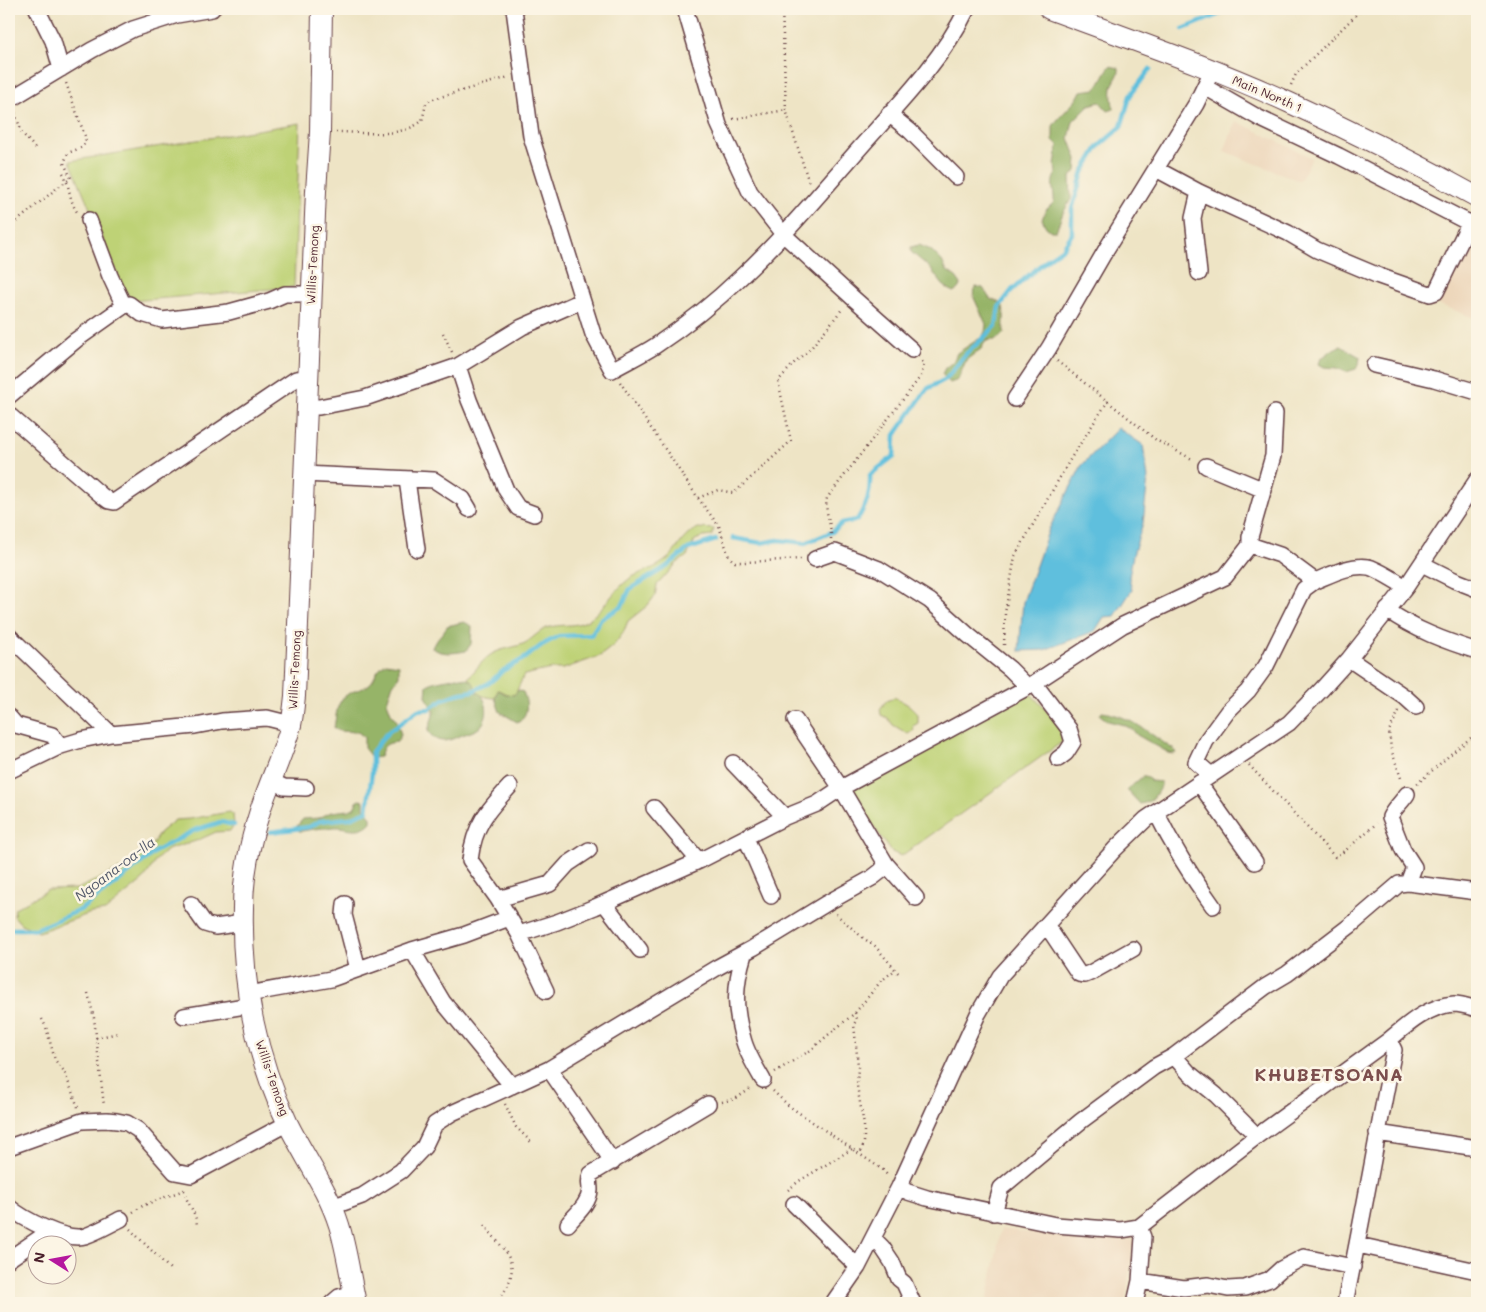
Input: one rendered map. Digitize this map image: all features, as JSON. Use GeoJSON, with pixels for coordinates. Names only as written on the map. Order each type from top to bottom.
{"type":"FeatureCollection","features":[{"type":"Feature","properties":{"kind":"main road","name":"Willis-Temong"},"geometry":{"type":"LineString","coordinates":[[322,9],[320,132],[303,474],[295,696],[291,724],[260,810],[250,847],[244,882],[243,924],[249,999],[259,1047],[272,1086],[288,1123],[332,1207],[342,1235],[355,1298]]}},
{"type":"Feature","properties":{"kind":"main road","name":"Main North 1"},"geometry":{"type":"LineString","coordinates":[[1049,9],[1209,79],[1285,100],[1406,157],[1477,197]]}},
{"type":"Feature","properties":{"kind":"street"},"geometry":{"type":"LineString","coordinates":[[37,9],[53,41],[61,69]]}},
{"type":"Feature","properties":{"kind":"street"},"geometry":{"type":"LineString","coordinates":[[9,100],[133,29],[177,15],[212,9]]}},
{"type":"Feature","properties":{"kind":"street"},"geometry":{"type":"LineString","coordinates":[[514,9],[531,136],[581,301],[593,334],[612,370],[655,346],[701,312],[740,278],[783,234],[940,54],[961,22],[967,9]]}},
{"type":"Feature","properties":{"kind":"street"},"geometry":{"type":"LineString","coordinates":[[685,9],[718,121],[750,192],[783,234],[912,350]]}},
{"type":"Feature","properties":{"kind":"street"},"geometry":{"type":"LineString","coordinates":[[1014,399],[1045,352],[1156,170],[1209,79],[1259,118],[1474,224],[1436,292],[1430,294],[1379,276],[1317,250],[1288,233],[1156,170]]}},
{"type":"Feature","properties":{"kind":"street"},"geometry":{"type":"LineString","coordinates":[[889,114],[910,131],[956,177]]}},
{"type":"Feature","properties":{"kind":"street"},"geometry":{"type":"LineString","coordinates":[[1199,192],[1193,218],[1199,273]]}},
{"type":"Feature","properties":{"kind":"street"},"geometry":{"type":"LineString","coordinates":[[89,220],[110,276],[124,306]]}},
{"type":"Feature","properties":{"kind":"street"},"geometry":{"type":"LineString","coordinates":[[9,396],[76,340],[129,304],[142,314],[162,320],[229,312],[269,301],[285,294],[311,294]]}},
{"type":"Feature","properties":{"kind":"street"},"geometry":{"type":"LineString","coordinates":[[307,407],[365,398],[458,366],[522,327],[581,301]]}},
{"type":"Feature","properties":{"kind":"street"},"geometry":{"type":"LineString","coordinates":[[1374,365],[1434,379],[1477,392]]}},
{"type":"Feature","properties":{"kind":"street"},"geometry":{"type":"LineString","coordinates":[[458,366],[469,400],[506,490],[518,508],[534,514]]}},
{"type":"Feature","properties":{"kind":"street"},"geometry":{"type":"LineString","coordinates":[[9,415],[101,495],[114,502],[296,379],[308,378]]}},
{"type":"Feature","properties":{"kind":"street"},"geometry":{"type":"LineString","coordinates":[[519,934],[557,922],[604,903],[699,861],[785,817],[817,804],[841,788],[1031,685],[1123,625],[1225,577],[1250,545],[1250,537],[1272,456],[1275,413]]}},
{"type":"Feature","properties":{"kind":"street"},"geometry":{"type":"LineString","coordinates":[[1206,466],[1264,490]]}},
{"type":"Feature","properties":{"kind":"street"},"geometry":{"type":"LineString","coordinates":[[303,474],[434,480],[462,500],[469,509]]}},
{"type":"Feature","properties":{"kind":"street"},"geometry":{"type":"LineString","coordinates":[[407,480],[417,549]]}},
{"type":"Feature","properties":{"kind":"street"},"geometry":{"type":"LineString","coordinates":[[834,1303],[858,1267],[899,1187],[978,1014],[1000,976],[1115,849],[1146,818],[1289,723],[1322,690],[1406,587],[1477,482]]}},
{"type":"Feature","properties":{"kind":"street"},"geometry":{"type":"LineString","coordinates":[[1250,545],[1280,555],[1315,581]]}},
{"type":"Feature","properties":{"kind":"street"},"geometry":{"type":"LineString","coordinates":[[815,559],[835,552],[879,569],[930,600],[968,635],[1031,685],[1068,728],[1073,742],[1066,753],[1058,759]]}},
{"type":"Feature","properties":{"kind":"street"},"geometry":{"type":"LineString","coordinates":[[1422,564],[1454,580],[1477,588]]}},
{"type":"Feature","properties":{"kind":"street"},"geometry":{"type":"LineString","coordinates":[[1255,862],[1196,762],[1206,741],[1228,712],[1248,691],[1266,666],[1304,590],[1315,581],[1343,570],[1355,567],[1368,567],[1406,587]]}},
{"type":"Feature","properties":{"kind":"street"},"geometry":{"type":"LineString","coordinates":[[1387,610],[1419,630],[1449,643],[1477,651]]}},
{"type":"Feature","properties":{"kind":"street"},"geometry":{"type":"LineString","coordinates":[[9,636],[111,734]]}},
{"type":"Feature","properties":{"kind":"street"},"geometry":{"type":"LineString","coordinates":[[1349,659],[1411,702]]}},
{"type":"Feature","properties":{"kind":"street"},"geometry":{"type":"LineString","coordinates":[[9,717],[16,725],[52,736],[61,746]]}},
{"type":"Feature","properties":{"kind":"street"},"geometry":{"type":"LineString","coordinates":[[9,771],[61,746],[111,734],[267,718],[291,724]]}},
{"type":"Feature","properties":{"kind":"street"},"geometry":{"type":"LineString","coordinates":[[794,720],[841,788],[886,864],[916,898]]}},
{"type":"Feature","properties":{"kind":"street"},"geometry":{"type":"LineString","coordinates":[[733,763],[785,817]]}},
{"type":"Feature","properties":{"kind":"street"},"geometry":{"type":"LineString","coordinates":[[272,781],[284,787],[306,788]]}},
{"type":"Feature","properties":{"kind":"street"},"geometry":{"type":"LineString","coordinates":[[510,786],[495,802],[479,824],[473,839],[470,860],[498,899],[519,934],[546,991]]}},
{"type":"Feature","properties":{"kind":"street"},"geometry":{"type":"LineString","coordinates":[[1407,794],[1394,809],[1390,817],[1403,850],[1414,867],[1408,883]]}},
{"type":"Feature","properties":{"kind":"street"},"geometry":{"type":"LineString","coordinates":[[654,808],[699,861]]}},
{"type":"Feature","properties":{"kind":"street"},"geometry":{"type":"LineString","coordinates":[[1156,812],[1168,838],[1213,906]]}},
{"type":"Feature","properties":{"kind":"street"},"geometry":{"type":"LineString","coordinates":[[746,838],[771,896]]}},
{"type":"Feature","properties":{"kind":"street"},"geometry":{"type":"LineString","coordinates":[[498,899],[550,884],[568,864],[589,850]]}},
{"type":"Feature","properties":{"kind":"street"},"geometry":{"type":"LineString","coordinates":[[332,1207],[362,1196],[401,1172],[424,1148],[435,1124],[452,1113],[549,1069],[718,967],[744,954],[872,878],[886,864]]}},
{"type":"Feature","properties":{"kind":"street"},"geometry":{"type":"LineString","coordinates":[[994,1213],[1002,1188],[1081,1121],[1154,1067],[1174,1056],[1265,987],[1287,974],[1351,925],[1399,884],[1408,883],[1477,892]]}},
{"type":"Feature","properties":{"kind":"street"},"geometry":{"type":"LineString","coordinates":[[604,903],[640,950]]}},
{"type":"Feature","properties":{"kind":"street"},"geometry":{"type":"LineString","coordinates":[[191,904],[205,924],[215,927],[243,924]]}},
{"type":"Feature","properties":{"kind":"street"},"geometry":{"type":"LineString","coordinates":[[345,904],[345,921],[358,969]]}},
{"type":"Feature","properties":{"kind":"street"},"geometry":{"type":"LineString","coordinates":[[184,1016],[331,979],[509,918]]}},
{"type":"Feature","properties":{"kind":"street"},"geometry":{"type":"LineString","coordinates":[[1047,926],[1080,974],[1090,973],[1133,949]]}},
{"type":"Feature","properties":{"kind":"street"},"geometry":{"type":"LineString","coordinates":[[412,950],[443,1002],[512,1086]]}},
{"type":"Feature","properties":{"kind":"street"},"geometry":{"type":"LineString","coordinates":[[744,954],[737,980],[735,1000],[744,1043],[763,1080]]}},
{"type":"Feature","properties":{"kind":"street"},"geometry":{"type":"LineString","coordinates":[[718,967],[728,977],[737,980]]}},
{"type":"Feature","properties":{"kind":"street"},"geometry":{"type":"LineString","coordinates":[[899,1187],[927,1198],[1056,1225],[1121,1230],[1139,1227],[1258,1136],[1389,1040],[1406,1025],[1428,1011],[1455,1004],[1477,1008]]}},
{"type":"Feature","properties":{"kind":"street"},"geometry":{"type":"LineString","coordinates":[[1345,1303],[1358,1245],[1364,1199],[1394,1050],[1389,1040]]}},
{"type":"Feature","properties":{"kind":"street"},"geometry":{"type":"LineString","coordinates":[[1174,1056],[1189,1073],[1216,1095],[1258,1136]]}},
{"type":"Feature","properties":{"kind":"street"},"geometry":{"type":"LineString","coordinates":[[549,1069],[613,1162]]}},
{"type":"Feature","properties":{"kind":"street"},"geometry":{"type":"LineString","coordinates":[[568,1224],[584,1206],[590,1190],[588,1180],[591,1174],[708,1104]]}},
{"type":"Feature","properties":{"kind":"street"},"geometry":{"type":"LineString","coordinates":[[9,1147],[82,1121],[107,1120],[127,1123],[138,1130],[175,1172],[191,1175],[288,1123]]}},
{"type":"Feature","properties":{"kind":"street"},"geometry":{"type":"LineString","coordinates":[[1377,1133],[1477,1148]]}},
{"type":"Feature","properties":{"kind":"street"},"geometry":{"type":"LineString","coordinates":[[794,1204],[858,1267]]}},
{"type":"Feature","properties":{"kind":"street"},"geometry":{"type":"LineString","coordinates":[[9,1207],[15,1213],[50,1231],[63,1233],[74,1238],[84,1236],[121,1219]]}},
{"type":"Feature","properties":{"kind":"street"},"geometry":{"type":"LineString","coordinates":[[1135,1303],[1140,1281],[1144,1237],[1139,1227]]}},
{"type":"Feature","properties":{"kind":"street"},"geometry":{"type":"LineString","coordinates":[[9,1258],[50,1231]]}},
{"type":"Feature","properties":{"kind":"street"},"geometry":{"type":"LineString","coordinates":[[873,1238],[892,1262],[899,1279],[904,1283],[913,1303]]}},
{"type":"Feature","properties":{"kind":"street"},"geometry":{"type":"LineString","coordinates":[[1358,1245],[1477,1271]]}},
{"type":"Feature","properties":{"kind":"street"},"geometry":{"type":"LineString","coordinates":[[1140,1281],[1184,1288],[1208,1286],[1228,1289],[1245,1288],[1270,1279],[1281,1269],[1304,1257],[1353,1267]]}},
{"type":"Feature","properties":{"kind":"street"},"geometry":{"type":"LineString","coordinates":[[332,1303],[339,1297],[355,1298]]}},
{"type":"Feature","properties":{"kind":"path"},"geometry":{"type":"LineString","coordinates":[[782,9],[786,110],[802,166],[815,198]]}},
{"type":"Feature","properties":{"kind":"path"},"geometry":{"type":"LineString","coordinates":[[1285,100],[1296,74],[1362,9]]}},
{"type":"Feature","properties":{"kind":"path"},"geometry":{"type":"LineString","coordinates":[[9,228],[71,178],[64,163],[68,153],[83,147],[86,139],[61,69]]}},
{"type":"Feature","properties":{"kind":"path"},"geometry":{"type":"LineString","coordinates":[[320,132],[401,132],[414,127],[422,121],[426,104],[430,100],[522,72]]}},
{"type":"Feature","properties":{"kind":"path"},"geometry":{"type":"LineString","coordinates":[[9,100],[22,133],[35,148]]}},
{"type":"Feature","properties":{"kind":"path"},"geometry":{"type":"LineString","coordinates":[[718,121],[786,110]]}},
{"type":"Feature","properties":{"kind":"path"},"geometry":{"type":"LineString","coordinates":[[62,173],[67,181],[75,210],[89,220]]}},
{"type":"Feature","properties":{"kind":"path"},"geometry":{"type":"LineString","coordinates":[[698,498],[718,490],[734,494],[791,441],[778,382],[796,360],[812,348],[852,297]]}},
{"type":"Feature","properties":{"kind":"path"},"geometry":{"type":"LineString","coordinates":[[443,333],[458,366]]}},
{"type":"Feature","properties":{"kind":"path"},"geometry":{"type":"LineString","coordinates":[[835,552],[832,547],[832,532],[826,505],[830,494],[921,376],[924,365],[912,350]]}},
{"type":"Feature","properties":{"kind":"path"},"geometry":{"type":"LineString","coordinates":[[1045,352],[1156,440],[1206,466]]}},
{"type":"Feature","properties":{"kind":"path"},"geometry":{"type":"LineString","coordinates":[[612,370],[719,526],[730,557],[735,562],[815,559]]}},
{"type":"Feature","properties":{"kind":"path"},"geometry":{"type":"LineString","coordinates":[[1010,669],[1004,644],[1004,613],[1015,556],[1071,458],[1108,401]]}},
{"type":"Feature","properties":{"kind":"path"},"geometry":{"type":"LineString","coordinates":[[1411,702],[1389,731],[1391,749],[1407,794],[1425,776],[1477,733]]}},
{"type":"Feature","properties":{"kind":"path"},"geometry":{"type":"LineString","coordinates":[[1241,756],[1336,857],[1377,822],[1390,817]]}},
{"type":"Feature","properties":{"kind":"path"},"geometry":{"type":"LineString","coordinates":[[827,903],[839,918],[875,946],[900,975]]}},
{"type":"Feature","properties":{"kind":"path"},"geometry":{"type":"LineString","coordinates":[[708,1104],[735,1099],[811,1050],[854,1013],[881,981],[895,970]]}},
{"type":"Feature","properties":{"kind":"path"},"geometry":{"type":"LineString","coordinates":[[88,993],[107,1120]]}},
{"type":"Feature","properties":{"kind":"path"},"geometry":{"type":"LineString","coordinates":[[854,1013],[857,1019],[854,1024],[858,1066],[857,1086],[864,1125],[864,1142],[860,1155]]}},
{"type":"Feature","properties":{"kind":"path"},"geometry":{"type":"LineString","coordinates":[[42,1019],[55,1060],[64,1071],[76,1098],[82,1121]]}},
{"type":"Feature","properties":{"kind":"path"},"geometry":{"type":"LineString","coordinates":[[96,1038],[118,1034]]}},
{"type":"Feature","properties":{"kind":"path"},"geometry":{"type":"LineString","coordinates":[[763,1080],[789,1106],[827,1134],[883,1170],[899,1187]]}},
{"type":"Feature","properties":{"kind":"path"},"geometry":{"type":"LineString","coordinates":[[497,1092],[516,1127],[532,1143]]}},
{"type":"Feature","properties":{"kind":"path"},"geometry":{"type":"LineString","coordinates":[[799,1181],[852,1149]]}},
{"type":"Feature","properties":{"kind":"path"},"geometry":{"type":"LineString","coordinates":[[183,1173],[185,1196],[197,1216],[197,1226]]}},
{"type":"Feature","properties":{"kind":"path"},"geometry":{"type":"LineString","coordinates":[[170,1269],[121,1219],[144,1205],[184,1190]]}},
{"type":"Feature","properties":{"kind":"path"},"geometry":{"type":"LineString","coordinates":[[484,1225],[506,1253],[512,1264],[511,1278],[506,1290],[497,1303]]}},
{"type":"Feature","properties":{"kind":"shaded area"},"geometry":{"type":"Polygon","coordinates":[[[1236,121],[1312,158],[1300,181],[1224,151],[1236,121]]]}},
{"type":"Feature","properties":{"kind":"shaded area"},"geometry":{"type":"Polygon","coordinates":[[[1471,233],[1477,236],[1477,319],[1438,304],[1471,233]]]}},
{"type":"Feature","properties":{"kind":"shaded area"},"geometry":{"type":"Polygon","coordinates":[[[1001,1229],[1049,1235],[1134,1240],[1125,1303],[987,1303],[1001,1229]]]}},
{"type":"Feature","properties":{"kind":"green space"},"geometry":{"type":"Polygon","coordinates":[[[1110,66],[1119,68],[1119,73],[1112,87],[1114,109],[1108,111],[1100,102],[1089,105],[1073,121],[1069,138],[1077,159],[1076,171],[1070,178],[1071,199],[1056,231],[1051,231],[1046,227],[1042,219],[1046,210],[1054,202],[1053,180],[1056,174],[1055,165],[1058,145],[1053,140],[1053,126],[1076,100],[1081,91],[1096,89],[1110,66]]]}},
{"type":"Feature","properties":{"kind":"green space"},"geometry":{"type":"Polygon","coordinates":[[[300,123],[294,287],[132,301],[123,287],[70,161],[300,123]]]}},
{"type":"Feature","properties":{"kind":"green space"},"geometry":{"type":"Polygon","coordinates":[[[919,245],[931,250],[942,261],[946,270],[956,277],[961,284],[958,289],[953,292],[943,285],[929,267],[911,252],[911,247],[919,245]]]}},
{"type":"Feature","properties":{"kind":"green space"},"geometry":{"type":"Polygon","coordinates":[[[975,287],[983,288],[990,299],[1002,303],[1004,333],[996,340],[985,342],[981,349],[966,360],[958,380],[950,383],[942,374],[945,368],[953,362],[957,353],[982,337],[985,332],[986,324],[974,298],[975,287]]]}},
{"type":"Feature","properties":{"kind":"green space"},"geometry":{"type":"Polygon","coordinates":[[[1341,346],[1360,357],[1356,369],[1346,372],[1319,364],[1321,358],[1341,346]]]}},
{"type":"Feature","properties":{"kind":"green space"},"geometry":{"type":"Polygon","coordinates":[[[698,528],[714,529],[712,536],[695,540],[687,556],[677,563],[657,585],[655,596],[647,606],[628,621],[623,633],[614,645],[600,656],[563,669],[551,669],[524,675],[515,695],[506,694],[498,690],[495,698],[481,695],[476,690],[468,678],[489,656],[500,650],[525,643],[547,628],[578,624],[588,620],[599,611],[623,584],[634,576],[666,560],[687,536],[698,528]]]}},
{"type":"Feature","properties":{"kind":"green space"},"geometry":{"type":"Polygon","coordinates":[[[464,622],[472,626],[471,644],[466,651],[444,653],[432,648],[447,626],[464,622]]]}},
{"type":"Feature","properties":{"kind":"green space"},"geometry":{"type":"Polygon","coordinates":[[[386,663],[399,665],[399,676],[392,686],[387,702],[391,713],[397,721],[401,735],[397,742],[385,746],[380,757],[372,758],[364,748],[364,737],[358,732],[339,731],[334,728],[338,707],[343,698],[370,684],[379,669],[386,663]]]}},
{"type":"Feature","properties":{"kind":"green space"},"geometry":{"type":"Polygon","coordinates":[[[457,677],[473,682],[476,691],[482,696],[486,704],[486,717],[482,725],[476,730],[450,740],[441,741],[432,736],[428,731],[434,712],[426,696],[427,685],[457,677]]]}},
{"type":"Feature","properties":{"kind":"green space"},"geometry":{"type":"Polygon","coordinates":[[[498,690],[514,695],[518,690],[523,692],[526,700],[526,709],[524,716],[517,722],[500,712],[495,698],[498,690]]]}},
{"type":"Feature","properties":{"kind":"green space"},"geometry":{"type":"Polygon","coordinates":[[[1032,695],[1065,731],[1065,740],[901,856],[892,852],[849,793],[852,789],[1021,696],[1032,695]]]}},
{"type":"Feature","properties":{"kind":"green space"},"geometry":{"type":"Polygon","coordinates":[[[895,697],[910,706],[918,714],[918,723],[913,726],[914,730],[908,734],[893,725],[888,718],[881,715],[880,709],[887,700],[895,697]]]}},
{"type":"Feature","properties":{"kind":"green space"},"geometry":{"type":"Polygon","coordinates":[[[1102,712],[1131,721],[1173,749],[1176,753],[1169,753],[1137,735],[1133,730],[1124,725],[1108,721],[1100,715],[1102,712]]]}},
{"type":"Feature","properties":{"kind":"green space"},"geometry":{"type":"Polygon","coordinates":[[[1142,777],[1147,777],[1151,781],[1161,782],[1161,786],[1151,800],[1140,804],[1127,790],[1142,777]]]}},
{"type":"Feature","properties":{"kind":"green space"},"geometry":{"type":"Polygon","coordinates":[[[360,800],[364,801],[364,808],[371,817],[371,822],[366,826],[357,829],[334,827],[299,831],[297,826],[303,819],[319,818],[331,812],[349,810],[354,808],[360,800]]]}},
{"type":"Feature","properties":{"kind":"green space"},"geometry":{"type":"Polygon","coordinates":[[[229,812],[233,814],[234,825],[230,831],[216,832],[196,841],[167,850],[156,860],[144,879],[105,911],[91,913],[39,932],[21,924],[14,916],[15,908],[48,890],[77,889],[131,864],[150,848],[160,832],[175,820],[229,812]]]}},
{"type":"Feature","properties":{"kind":"water"},"geometry":{"type":"Polygon","coordinates":[[[1118,428],[1143,445],[1148,478],[1143,523],[1133,555],[1129,577],[1132,590],[1115,616],[1104,617],[1095,631],[1044,650],[1019,651],[1023,602],[1049,529],[1082,465],[1118,428]]]}},
{"type":"Feature","properties":{"kind":"waterway","name":"Ngoana-oa-lla"},"geometry":{"type":"LineString","coordinates":[[1183,29],[1218,15],[1226,9]]}},
{"type":"Feature","properties":{"kind":"waterway","name":"Ngoana-oa-lla"},"geometry":{"type":"LineString","coordinates":[[733,538],[761,543],[778,540],[805,543],[832,532],[842,523],[857,520],[868,498],[870,475],[894,456],[895,435],[927,389],[946,379],[965,355],[996,326],[999,307],[1012,290],[1063,248],[1072,234],[1072,209],[1083,172],[1099,146],[1121,127],[1130,96],[1150,69]]}},
{"type":"Feature","properties":{"kind":"waterway","name":"Ngoana-oa-lla"},"geometry":{"type":"LineString","coordinates":[[270,832],[309,827],[320,821],[350,818],[367,811],[372,772],[372,752],[387,733],[418,710],[429,709],[444,699],[473,691],[489,683],[504,670],[559,636],[591,635],[601,619],[622,606],[630,589],[666,567],[688,549],[716,540]]}},
{"type":"Feature","properties":{"kind":"waterway","name":"Ngoana-oa-lla"},"geometry":{"type":"LineString","coordinates":[[9,929],[36,929],[80,910],[156,851],[195,830],[221,822],[234,825]]}},
{"type":"Feature","properties":{"kind":"district","name":"KHUBETSOANA"},"geometry":{"type":"Point","coordinates":[1329,1075]}}]}
